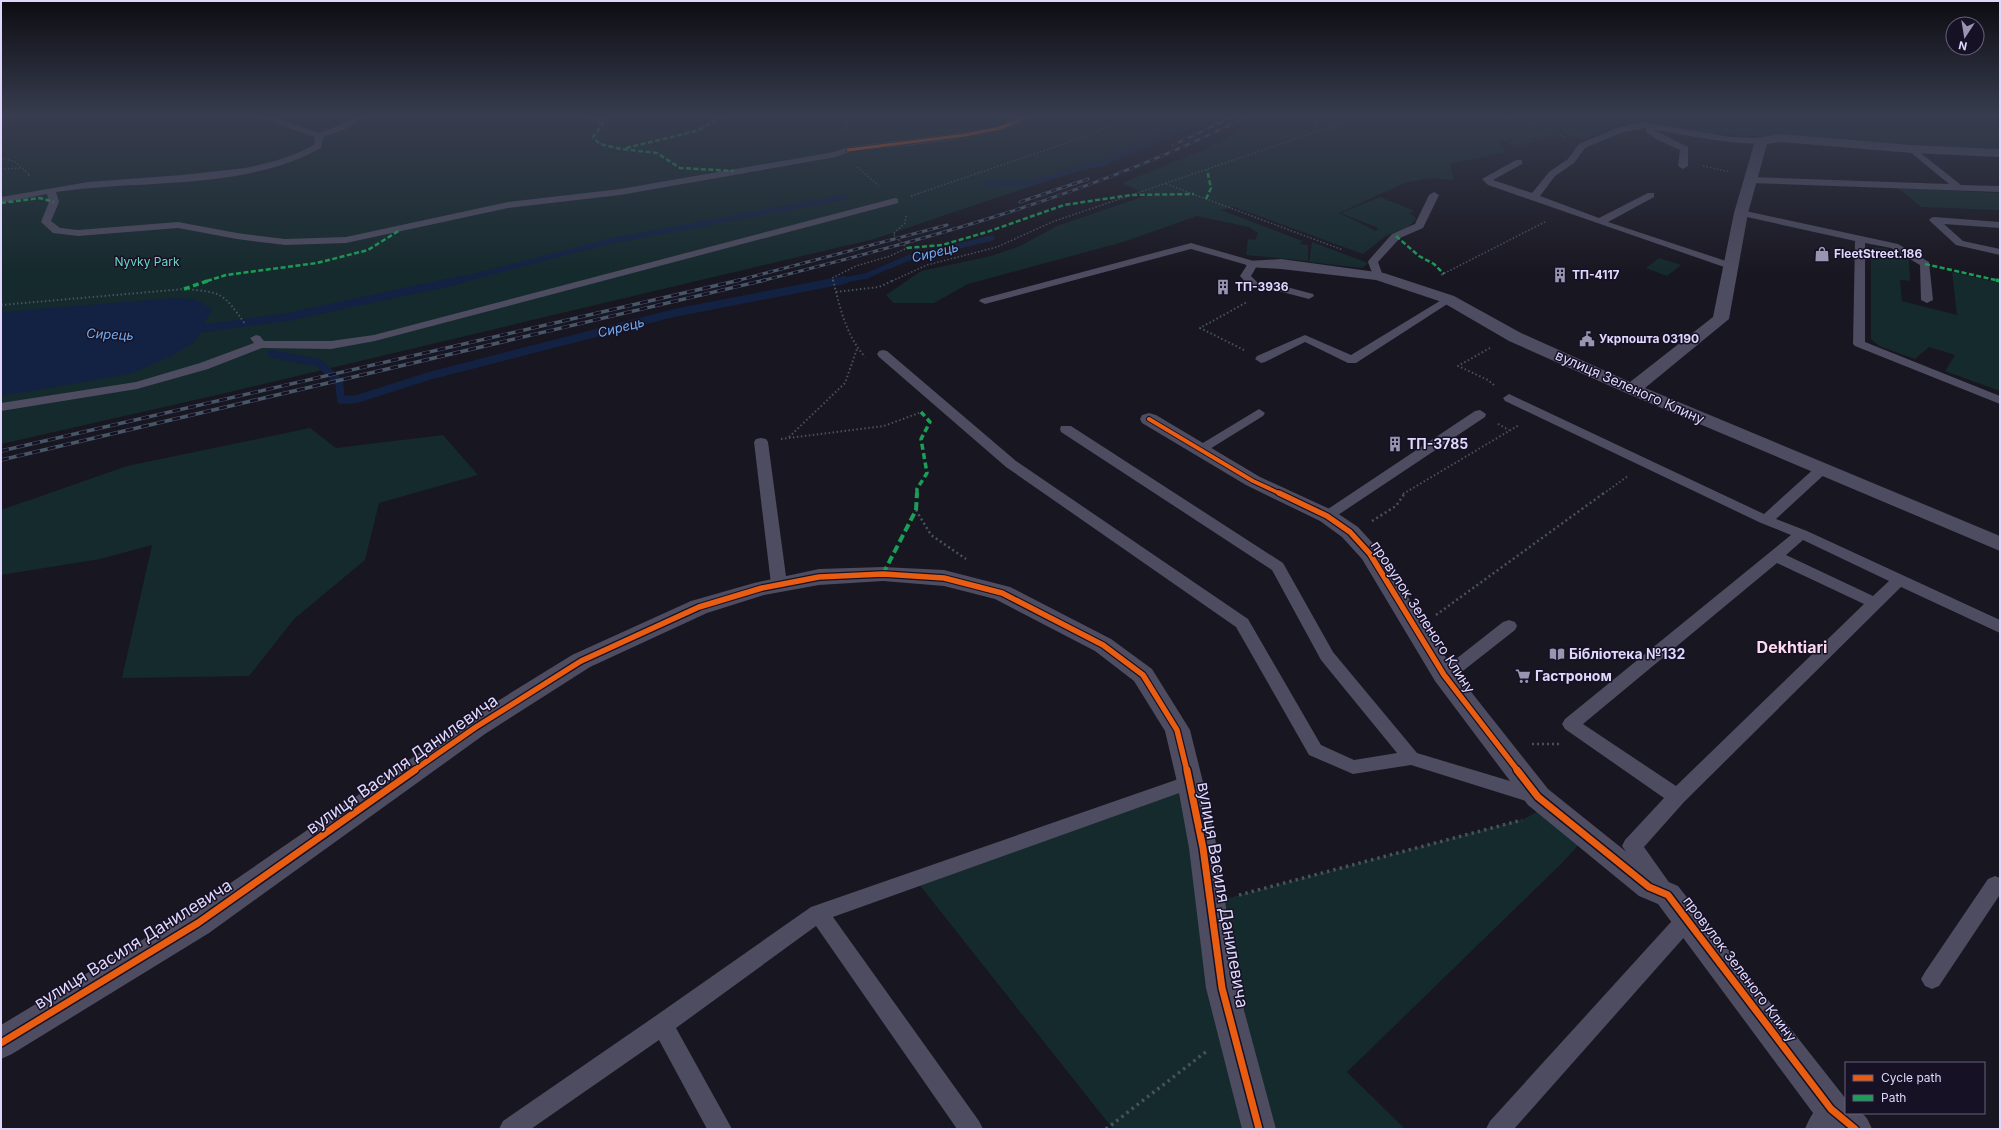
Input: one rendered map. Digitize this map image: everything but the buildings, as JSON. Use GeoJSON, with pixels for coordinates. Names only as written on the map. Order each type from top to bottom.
{"type":"FeatureCollection","features":[{"type":"Feature","properties":{"kind":"street"},"geometry":{"type":"LineString","coordinates":[[1632,389],[1721,319],[1741,213],[1753,169]]}},
{"type":"Feature","properties":{"kind":"street","name":"вулиця Зеленого Клину"},"geometry":{"type":"LineString","coordinates":[[1253,264],[1281,264],[1378,276],[1448,299],[1515,336],[1632,389],[2000,544]]}},
{"type":"Feature","properties":{"kind":"street","name":"провулок Зеленого Клину"},"geometry":{"type":"LineString","coordinates":[[1149,419],[1253,481],[1327,516],[1350,532],[1370,554],[1444,675],[1544,801],[1649,887],[1668,895],[1687,919],[1824,1119],[1855,1129]]}},
{"type":"Feature","properties":{"kind":"street","name":"вулиця Василя Данилевича"},"geometry":{"type":"LineString","coordinates":[[1,1043],[198,923],[476,728],[581,661],[699,607],[778,584],[819,577],[883,574],[944,578],[1002,593],[1103,645],[1143,675],[1177,730],[1190,782],[1203,848],[1222,988],[1259,1129]]}},
{"type":"Feature","properties":{"kind":"lane"},"geometry":{"type":"LineString","coordinates":[[1,200],[99,184],[253,169]]}},
{"type":"Feature","properties":{"kind":"lane"},"geometry":{"type":"LineString","coordinates":[[51,191],[54,202],[46,222],[56,231],[78,234],[178,225],[237,236],[285,242],[346,240],[508,205],[620,192],[752,169]]}},
{"type":"Feature","properties":{"kind":"lane"},"geometry":{"type":"LineString","coordinates":[[1506,169],[1487,179],[1491,183],[1534,197],[1600,222],[1731,266]]}},
{"type":"Feature","properties":{"kind":"lane"},"geometry":{"type":"LineString","coordinates":[[1534,197],[1552,174],[1560,169]]}},
{"type":"Feature","properties":{"kind":"lane"},"geometry":{"type":"LineString","coordinates":[[1936,169],[1958,187]]}},
{"type":"Feature","properties":{"kind":"lane"},"geometry":{"type":"LineString","coordinates":[[1750,180],[2000,189]]}},
{"type":"Feature","properties":{"kind":"lane"},"geometry":{"type":"LineString","coordinates":[[1378,276],[1373,262],[1396,236],[1419,226],[1434,195]]}},
{"type":"Feature","properties":{"kind":"lane"},"geometry":{"type":"LineString","coordinates":[[1600,222],[1651,195]]}},
{"type":"Feature","properties":{"kind":"lane"},"geometry":{"type":"LineString","coordinates":[[1,407],[137,385],[204,366],[259,341],[331,345],[375,338],[896,201]]}},
{"type":"Feature","properties":{"kind":"lane"},"geometry":{"type":"LineString","coordinates":[[1741,213],[1894,246],[1925,264],[1927,300]]}},
{"type":"Feature","properties":{"kind":"lane"},"geometry":{"type":"LineString","coordinates":[[2000,225],[1934,220],[1960,243],[2000,252]]}},
{"type":"Feature","properties":{"kind":"lane"},"geometry":{"type":"LineString","coordinates":[[1860,238],[1859,344],[2000,400]]}},
{"type":"Feature","properties":{"kind":"lane"},"geometry":{"type":"LineString","coordinates":[[985,301],[1191,246],[1253,264],[1245,276],[1255,286],[1283,289],[1309,296]]}},
{"type":"Feature","properties":{"kind":"lane"},"geometry":{"type":"LineString","coordinates":[[1261,359],[1305,338],[1352,360],[1448,299]]}},
{"type":"Feature","properties":{"kind":"lane"},"geometry":{"type":"LineString","coordinates":[[883,354],[1011,464],[1242,623],[1315,750],[1353,767],[1411,758],[1544,801]]}},
{"type":"Feature","properties":{"kind":"lane"},"geometry":{"type":"LineString","coordinates":[[1509,398],[1766,520],[1802,534],[2000,627]]}},
{"type":"Feature","properties":{"kind":"lane"},"geometry":{"type":"LineString","coordinates":[[1200,449],[1259,412]]}},
{"type":"Feature","properties":{"kind":"lane"},"geometry":{"type":"LineString","coordinates":[[1327,516],[1480,414]]}},
{"type":"Feature","properties":{"kind":"lane"},"geometry":{"type":"LineString","coordinates":[[1066,429],[1278,567],[1327,656],[1411,758]]}},
{"type":"Feature","properties":{"kind":"lane"},"geometry":{"type":"LineString","coordinates":[[761,442],[778,584]]}},
{"type":"Feature","properties":{"kind":"lane"},"geometry":{"type":"LineString","coordinates":[[1766,520],[1822,469]]}},
{"type":"Feature","properties":{"kind":"lane"},"geometry":{"type":"LineString","coordinates":[[1677,797],[1571,724],[1802,534]]}},
{"type":"Feature","properties":{"kind":"lane"},"geometry":{"type":"LineString","coordinates":[[1775,556],[1875,603]]}},
{"type":"Feature","properties":{"kind":"lane"},"geometry":{"type":"LineString","coordinates":[[1668,895],[1632,846],[1677,797],[1899,580]]}},
{"type":"Feature","properties":{"kind":"lane"},"geometry":{"type":"LineString","coordinates":[[1444,675],[1453,670],[1509,626]]}},
{"type":"Feature","properties":{"kind":"lane"},"geometry":{"type":"LineString","coordinates":[[511,1129],[662,1025],[818,913],[1190,782]]}},
{"type":"Feature","properties":{"kind":"lane"},"geometry":{"type":"LineString","coordinates":[[1932,979],[1995,885],[2000,888]]}},
{"type":"Feature","properties":{"kind":"lane"},"geometry":{"type":"LineString","coordinates":[[818,913],[971,1129]]}},
{"type":"Feature","properties":{"kind":"lane"},"geometry":{"type":"LineString","coordinates":[[1498,1129],[1687,919]]}},
{"type":"Feature","properties":{"kind":"lane"},"geometry":{"type":"LineString","coordinates":[[662,1025],[720,1129]]}},
{"type":"Feature","properties":{"kind":"path"},"geometry":{"type":"LineString","coordinates":[[23,169],[30,175],[24,178]]}},
{"type":"Feature","properties":{"kind":"path"},"geometry":{"type":"LineString","coordinates":[[896,201],[991,169]]}},
{"type":"Feature","properties":{"kind":"path"},"geometry":{"type":"LineString","coordinates":[[836,292],[879,287],[927,265],[997,247],[1052,222],[1211,169]]}},
{"type":"Feature","properties":{"kind":"path"},"geometry":{"type":"LineString","coordinates":[[1711,169],[1730,172]]}},
{"type":"Feature","properties":{"kind":"path"},"geometry":{"type":"LineString","coordinates":[[1166,184],[1343,250]]}},
{"type":"Feature","properties":{"kind":"path"},"geometry":{"type":"LineString","coordinates":[[1415,288],[1551,219]]}},
{"type":"Feature","properties":{"kind":"path"},"geometry":{"type":"LineString","coordinates":[[789,437],[845,383],[857,350],[845,328],[832,278],[856,266],[890,256],[907,248],[893,234],[905,223]]}},
{"type":"Feature","properties":{"kind":"path"},"geometry":{"type":"LineString","coordinates":[[1255,286],[1247,303],[1200,328],[1261,359]]}},
{"type":"Feature","properties":{"kind":"path"},"geometry":{"type":"LineString","coordinates":[[1,305],[184,289],[210,291],[227,299],[240,318]]}},
{"type":"Feature","properties":{"kind":"path"},"geometry":{"type":"LineString","coordinates":[[1488,380],[1458,366],[1496,344]]}},
{"type":"Feature","properties":{"kind":"path"},"geometry":{"type":"LineString","coordinates":[[761,442],[789,437],[884,426],[921,412]]}},
{"type":"Feature","properties":{"kind":"path"},"geometry":{"type":"LineString","coordinates":[[1350,532],[1396,506],[1402,495],[1522,422]]}},
{"type":"Feature","properties":{"kind":"path"},"geometry":{"type":"LineString","coordinates":[[1417,630],[1630,474]]}},
{"type":"Feature","properties":{"kind":"path"},"geometry":{"type":"LineString","coordinates":[[916,510],[931,535]]}},
{"type":"Feature","properties":{"kind":"path"},"geometry":{"type":"LineString","coordinates":[[1210,903],[1524,819],[1544,801]]}},
{"type":"Feature","properties":{"kind":"path"},"geometry":{"type":"LineString","coordinates":[[1106,1129],[1214,1046]]}},
{"type":"Feature","properties":{"kind":"green space","name":"Nyvky Park"},"geometry":{"type":"Polygon","coordinates":[[[1,169],[1083,169],[874,239],[204,398],[1,444],[1,169]]]}},
{"type":"Feature","properties":{"kind":"green space"},"geometry":{"type":"Polygon","coordinates":[[[1157,169],[1451,169],[1454,180],[1432,178],[1404,183],[1339,213],[1376,231],[1378,228],[1341,213],[1380,197],[1415,211],[1408,214],[1413,215],[1416,219],[1407,228],[1387,235],[1363,254],[1234,207],[1221,210],[1302,241],[1300,244],[1308,245],[1308,261],[1246,255],[1248,239],[1255,240],[1258,233],[1249,227],[1197,216],[1123,242],[968,284],[934,303],[894,303],[886,295],[921,271],[991,256],[1020,246],[1057,226],[1148,195],[1122,183],[1157,169]]]}},
{"type":"Feature","properties":{"kind":"green space"},"geometry":{"type":"Polygon","coordinates":[[[1898,188],[2000,193],[2000,210],[1921,207],[1898,188]]]}},
{"type":"Feature","properties":{"kind":"green space"},"geometry":{"type":"Polygon","coordinates":[[[1312,242],[1368,263],[1362,268],[1309,262],[1312,242]]]}},
{"type":"Feature","properties":{"kind":"green space"},"geometry":{"type":"Polygon","coordinates":[[[1871,248],[1891,250],[1909,259],[1910,281],[1900,280],[1902,301],[1957,315],[1952,272],[2000,283],[2000,391],[1945,371],[1955,355],[1929,347],[1915,359],[1879,346],[1871,339],[1871,248]]]}},
{"type":"Feature","properties":{"kind":"green space"},"geometry":{"type":"Polygon","coordinates":[[[1659,258],[1681,265],[1667,276],[1646,268],[1659,258]]]}},
{"type":"Feature","properties":{"kind":"green space"},"geometry":{"type":"Polygon","coordinates":[[[310,428],[336,448],[443,435],[478,475],[379,503],[365,560],[294,619],[249,676],[122,678],[152,545],[100,559],[1,575],[1,510],[127,466],[310,428]]]}},
{"type":"Feature","properties":{"kind":"green space"},"geometry":{"type":"Polygon","coordinates":[[[1182,784],[1210,903],[1524,819],[1549,805],[1586,837],[1561,864],[1347,1072],[1405,1129],[1113,1129],[914,878],[1182,784]]]}},
{"type":"Feature","properties":{"kind":"water"},"geometry":{"type":"Polygon","coordinates":[[[175,298],[195,299],[212,309],[196,341],[172,356],[130,374],[1,396],[1,312],[175,298]]]}},
{"type":"Feature","properties":{"kind":"waterway"},"geometry":{"type":"LineString","coordinates":[[987,184],[1031,183],[1077,169]]}},
{"type":"Feature","properties":{"kind":"waterway"},"geometry":{"type":"LineString","coordinates":[[459,280],[611,241],[845,197]]}},
{"type":"Feature","properties":{"kind":"waterway","name":"Сирець"},"geometry":{"type":"LineString","coordinates":[[839,281],[866,276],[908,258],[992,238]]}},
{"type":"Feature","properties":{"kind":"waterway"},"geometry":{"type":"LineString","coordinates":[[191,330],[288,317],[459,280]]}},
{"type":"Feature","properties":{"kind":"waterway","name":"Сирець"},"geometry":{"type":"LineString","coordinates":[[272,354],[319,363],[339,382],[341,400],[357,399],[429,376],[674,313],[844,280]]}},
{"type":"Feature","properties":{"kind":"railway"},"geometry":{"type":"LineString","coordinates":[[764,280],[948,231],[1009,212],[1131,169]]}},
{"type":"Feature","properties":{"kind":"railway"},"geometry":{"type":"LineString","coordinates":[[1020,202],[1088,179]]}},
{"type":"Feature","properties":{"kind":"railway"},"geometry":{"type":"LineString","coordinates":[[738,280],[947,225]]}},
{"type":"Feature","properties":{"kind":"railway"},"geometry":{"type":"LineString","coordinates":[[1,451],[738,280]]}},
{"type":"Feature","properties":{"kind":"railway"},"geometry":{"type":"LineString","coordinates":[[1,460],[764,280]]}},
{"type":"Feature","properties":{"kind":"marked path"},"geometry":{"type":"LineString","coordinates":[[693,169],[734,171]]}},
{"type":"Feature","properties":{"kind":"marked path"},"geometry":{"type":"LineString","coordinates":[[1206,199],[1211,188],[1207,170]]}},
{"type":"Feature","properties":{"kind":"marked path"},"geometry":{"type":"LineString","coordinates":[[907,248],[942,245],[987,232],[1064,205],[1131,195],[1194,194]]}},
{"type":"Feature","properties":{"kind":"marked path"},"geometry":{"type":"LineString","coordinates":[[1,203],[40,198],[54,202]]}},
{"type":"Feature","properties":{"kind":"marked path"},"geometry":{"type":"LineString","coordinates":[[184,289],[226,275],[317,263],[368,250],[400,230]]}},
{"type":"Feature","properties":{"kind":"marked path"},"geometry":{"type":"LineString","coordinates":[[1396,236],[1419,256],[1434,264],[1444,274]]}},
{"type":"Feature","properties":{"kind":"marked path"},"geometry":{"type":"LineString","coordinates":[[1925,264],[2000,281]]}},
{"type":"Feature","properties":{"kind":"marked path"},"geometry":{"type":"LineString","coordinates":[[883,574],[916,510],[917,489],[927,473],[921,439],[930,422],[921,412]]}},
{"type":"Feature","properties":{"kind":"cycle path"},"geometry":{"type":"LineString","coordinates":[[1149,419],[1253,481],[1327,516],[1350,532],[1370,554],[1444,675],[1538,797],[1649,887],[1668,895],[1831,1109],[1855,1129]]}},
{"type":"Feature","properties":{"kind":"cycle path"},"geometry":{"type":"LineString","coordinates":[[1,1043],[198,923],[476,727],[581,661],[699,607],[762,588],[819,577],[883,574],[944,578],[1002,593],[1103,645],[1143,675],[1177,730],[1190,782],[1203,848],[1222,988],[1259,1129]]}},
{"type":"Feature","properties":{"kind":"place","name":"FleetStreet.186"},"geometry":{"type":"Point","coordinates":[1822,254]}},
{"type":"Feature","properties":{"kind":"place","name":"ТП-4117"},"geometry":{"type":"Point","coordinates":[1560,275]}},
{"type":"Feature","properties":{"kind":"place","name":"ТП-3936"},"geometry":{"type":"Point","coordinates":[1223,287]}},
{"type":"Feature","properties":{"kind":"place","name":"Укрпошта 03190"},"geometry":{"type":"Point","coordinates":[1587,339]}},
{"type":"Feature","properties":{"kind":"place","name":"ТП-3785"},"geometry":{"type":"Point","coordinates":[1395,444]}},
{"type":"Feature","properties":{"kind":"place","name":"Бібліотека №132"},"geometry":{"type":"Point","coordinates":[1557,654]}},
{"type":"Feature","properties":{"kind":"place","name":"Гастроном"},"geometry":{"type":"Point","coordinates":[1523,676]}},
{"type":"Feature","properties":{"kind":"district","name":"Dekhtiari"},"geometry":{"type":"Point","coordinates":[1792,647]}}]}
